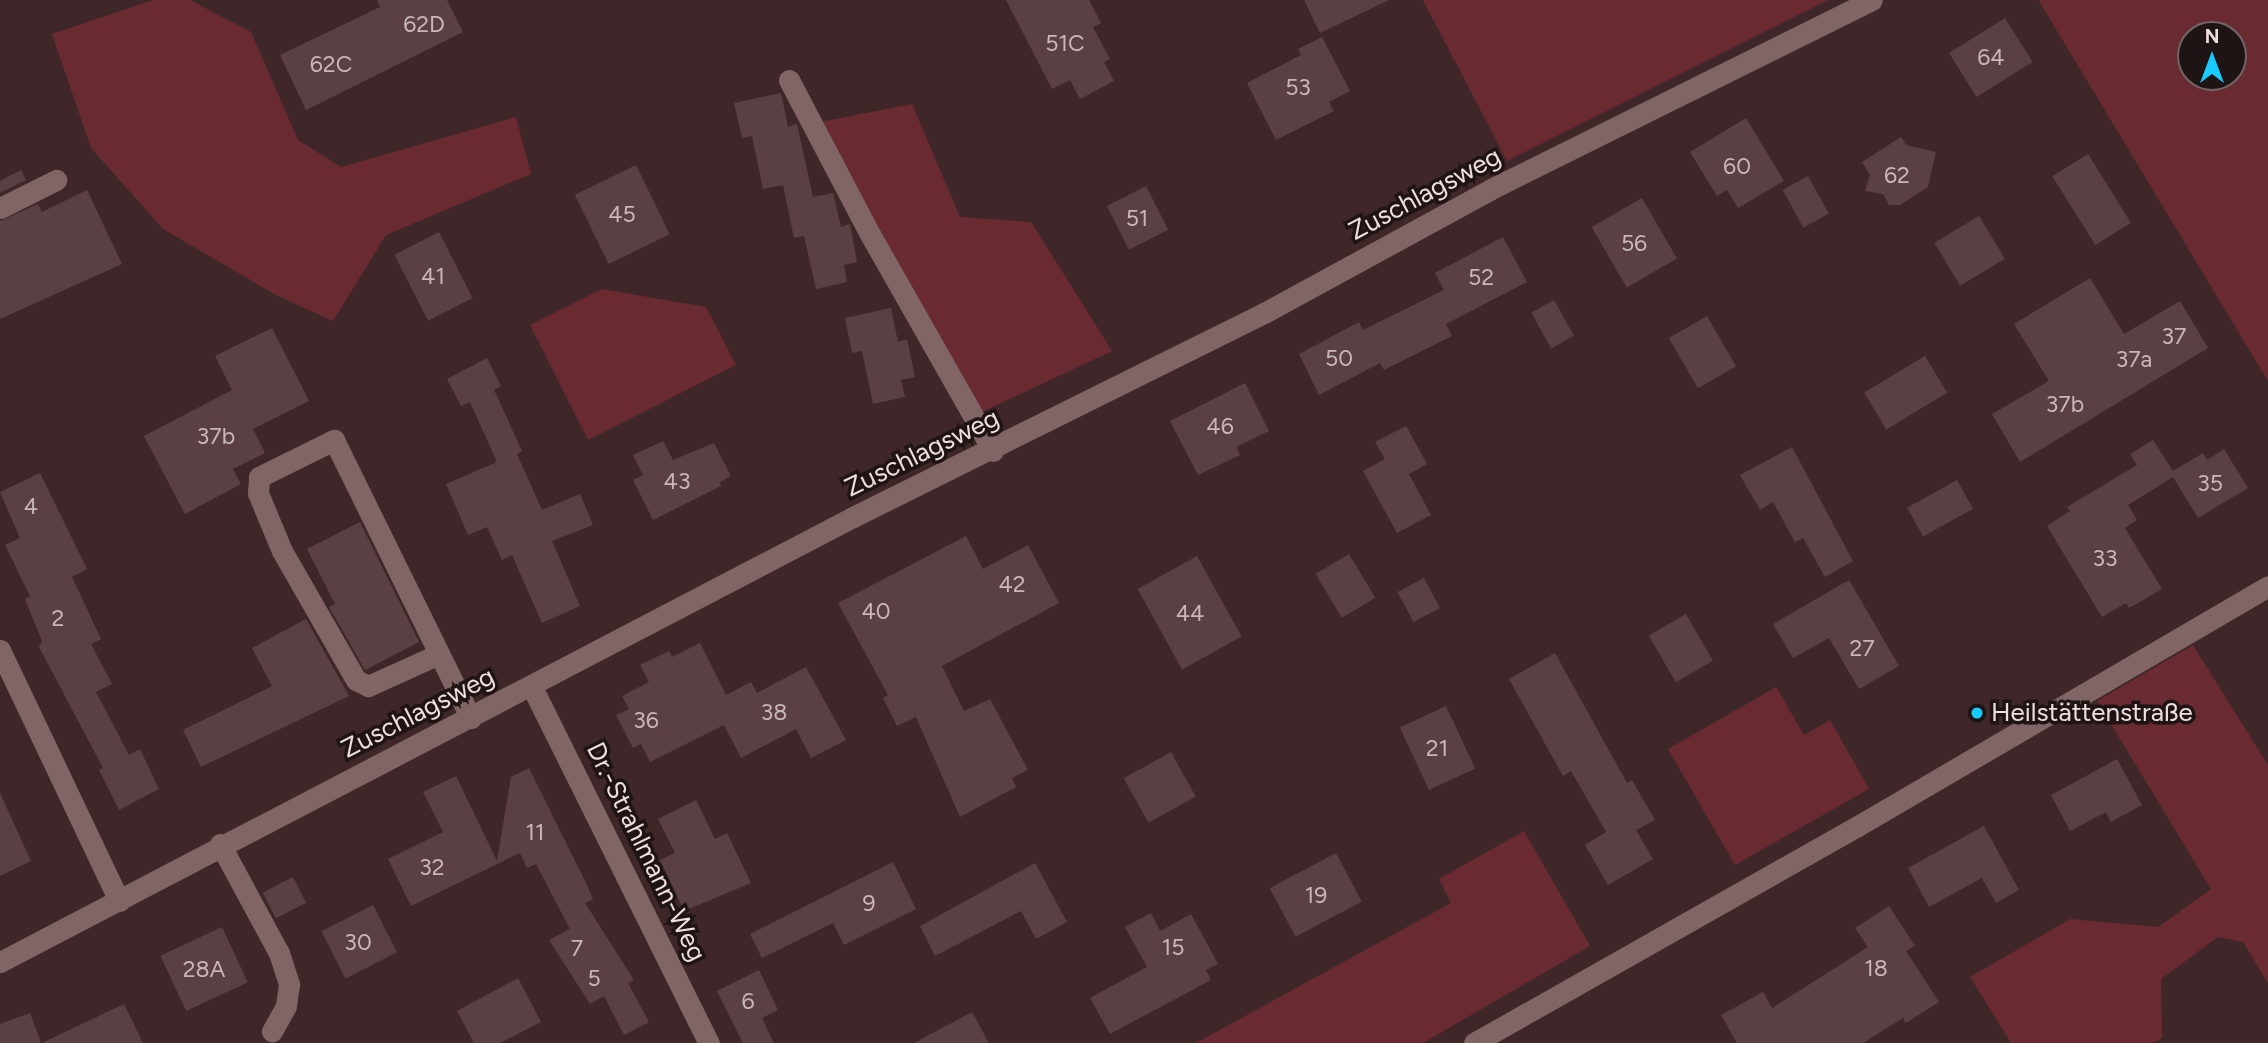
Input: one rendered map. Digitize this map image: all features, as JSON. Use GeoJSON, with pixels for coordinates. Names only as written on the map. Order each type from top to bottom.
{"type":"FeatureCollection","features":[{"type":"Feature","properties":{"kind":"street","name":"Zuschlagsweg"},"geometry":{"type":"LineString","coordinates":[[0,962],[119,901],[220,844],[532,687],[853,517],[993,451],[1264,313],[1491,189],[1872,0]]}},
{"type":"Feature","properties":{"kind":"street"},"geometry":{"type":"LineString","coordinates":[[789,80],[871,236],[993,451]]}},
{"type":"Feature","properties":{"kind":"street"},"geometry":{"type":"LineString","coordinates":[[0,208],[56,180]]}},
{"type":"Feature","properties":{"kind":"street"},"geometry":{"type":"LineString","coordinates":[[439,654],[368,686],[356,680],[282,551],[258,493],[259,477],[334,440],[471,718]]}},
{"type":"Feature","properties":{"kind":"street"},"geometry":{"type":"LineString","coordinates":[[1474,1043],[1856,827],[2268,586]]}},
{"type":"Feature","properties":{"kind":"street"},"geometry":{"type":"LineString","coordinates":[[0,650],[119,901]]}},
{"type":"Feature","properties":{"kind":"street","name":"Dr.-Strahlmann-Weg"},"geometry":{"type":"LineString","coordinates":[[532,687],[709,1043]]}},
{"type":"Feature","properties":{"kind":"street"},"geometry":{"type":"LineString","coordinates":[[220,844],[279,953],[289,984],[286,1006],[272,1031]]}},
{"type":"Feature","properties":{"kind":"shaded area"},"geometry":{"type":"Polygon","coordinates":[[[153,0],[190,0],[251,32],[298,140],[341,167],[516,117],[531,174],[386,235],[333,321],[276,295],[163,229],[91,148],[52,34],[153,0]]]}},
{"type":"Feature","properties":{"kind":"shaded area"},"geometry":{"type":"Polygon","coordinates":[[[1423,0],[1828,0],[1507,161],[1423,0]]]}},
{"type":"Feature","properties":{"kind":"shaded area"},"geometry":{"type":"Polygon","coordinates":[[[2039,0],[2268,0],[2268,381],[2039,0]]]}},
{"type":"Feature","properties":{"kind":"shaded area"},"geometry":{"type":"Polygon","coordinates":[[[912,104],[960,217],[1031,222],[1112,351],[973,416],[820,122],[912,104]]]}},
{"type":"Feature","properties":{"kind":"shaded area"},"geometry":{"type":"Polygon","coordinates":[[[602,289],[706,307],[736,365],[588,440],[530,325],[602,289]]]}},
{"type":"Feature","properties":{"kind":"shaded area"},"geometry":{"type":"Polygon","coordinates":[[[2193,645],[2268,765],[2268,983],[2243,942],[2218,937],[2161,979],[2162,1038],[2152,1043],[2011,1043],[1970,977],[2070,919],[2158,927],[2211,889],[2097,701],[2193,645]]]}},
{"type":"Feature","properties":{"kind":"shaded area"},"geometry":{"type":"Polygon","coordinates":[[[1776,687],[1804,735],[1830,720],[1869,789],[1735,865],[1668,749],[1776,687]]]}},
{"type":"Feature","properties":{"kind":"shaded area"},"geometry":{"type":"Polygon","coordinates":[[[1524,831],[1590,946],[1423,1043],[1196,1043],[1451,903],[1439,879],[1524,831]]]}},
{"type":"Feature","properties":{"kind":"building"},"geometry":{"type":"Polygon","coordinates":[[[377,0],[447,0],[463,32],[306,110],[280,55],[380,7],[377,0]]]}},
{"type":"Feature","properties":{"kind":"building"},"geometry":{"type":"Polygon","coordinates":[[[1006,0],[1089,0],[1101,23],[1093,27],[1110,59],[1104,62],[1114,81],[1080,99],[1070,80],[1052,89],[1006,0]]]}},
{"type":"Feature","properties":{"kind":"building"},"geometry":{"type":"Polygon","coordinates":[[[1304,0],[1389,0],[1320,33],[1304,0]]]}},
{"type":"Feature","properties":{"kind":"building"},"geometry":{"type":"Polygon","coordinates":[[[2005,18],[2033,62],[1977,97],[1949,53],[2005,18]]]}},
{"type":"Feature","properties":{"kind":"building"},"geometry":{"type":"Polygon","coordinates":[[[1322,37],[1350,91],[1329,102],[1334,111],[1276,140],[1247,83],[1301,55],[1298,49],[1322,37]]]}},
{"type":"Feature","properties":{"kind":"building"},"geometry":{"type":"Polygon","coordinates":[[[781,93],[788,127],[797,124],[813,197],[833,193],[841,227],[850,224],[857,262],[844,265],[847,282],[816,289],[804,236],[794,238],[783,185],[763,189],[752,136],[742,138],[734,103],[781,93]]]}},
{"type":"Feature","properties":{"kind":"building"},"geometry":{"type":"Polygon","coordinates":[[[1746,118],[1784,181],[1738,208],[1727,190],[1717,196],[1690,152],[1746,118]]]}},
{"type":"Feature","properties":{"kind":"building"},"geometry":{"type":"Polygon","coordinates":[[[1901,137],[1906,145],[1936,152],[1928,187],[1900,205],[1889,205],[1883,194],[1865,191],[1870,175],[1862,162],[1901,137]]]}},
{"type":"Feature","properties":{"kind":"building"},"geometry":{"type":"Polygon","coordinates":[[[2088,154],[2131,223],[2095,245],[2052,176],[2088,154]]]}},
{"type":"Feature","properties":{"kind":"building"},"geometry":{"type":"Polygon","coordinates":[[[636,165],[670,234],[609,264],[575,195],[636,165]]]}},
{"type":"Feature","properties":{"kind":"building"},"geometry":{"type":"Polygon","coordinates":[[[21,170],[26,180],[0,193],[0,181],[21,170]]]}},
{"type":"Feature","properties":{"kind":"building"},"geometry":{"type":"Polygon","coordinates":[[[1808,176],[1829,214],[1803,228],[1783,190],[1808,176]]]}},
{"type":"Feature","properties":{"kind":"building"},"geometry":{"type":"Polygon","coordinates":[[[1146,186],[1168,230],[1129,250],[1107,206],[1146,186]]]}},
{"type":"Feature","properties":{"kind":"building"},"geometry":{"type":"Polygon","coordinates":[[[87,190],[122,264],[0,319],[0,221],[38,204],[42,212],[87,190]]]}},
{"type":"Feature","properties":{"kind":"building"},"geometry":{"type":"Polygon","coordinates":[[[1642,198],[1677,259],[1627,288],[1592,227],[1642,198]]]}},
{"type":"Feature","properties":{"kind":"building"},"geometry":{"type":"Polygon","coordinates":[[[1979,216],[2005,259],[1960,286],[1934,243],[1979,216]]]}},
{"type":"Feature","properties":{"kind":"building"},"geometry":{"type":"Polygon","coordinates":[[[439,232],[473,298],[428,321],[394,255],[439,232]]]}},
{"type":"Feature","properties":{"kind":"building"},"geometry":{"type":"Polygon","coordinates":[[[1503,237],[1527,282],[1446,324],[1452,336],[1384,370],[1380,363],[1319,395],[1299,354],[1359,322],[1363,330],[1444,290],[1435,273],[1503,237]]]}},
{"type":"Feature","properties":{"kind":"building"},"geometry":{"type":"Polygon","coordinates":[[[2090,278],[2124,334],[2180,301],[2208,348],[2020,462],[1992,414],[2049,381],[2014,324],[2090,278]]]}},
{"type":"Feature","properties":{"kind":"building"},"geometry":{"type":"Polygon","coordinates":[[[1554,300],[1574,336],[1551,348],[1531,313],[1554,300]]]}},
{"type":"Feature","properties":{"kind":"building"},"geometry":{"type":"Polygon","coordinates":[[[891,308],[898,342],[907,339],[915,377],[901,380],[905,397],[873,404],[862,351],[852,353],[845,318],[891,308]]]}},
{"type":"Feature","properties":{"kind":"building"},"geometry":{"type":"Polygon","coordinates":[[[1707,316],[1736,366],[1698,388],[1669,338],[1707,316]]]}},
{"type":"Feature","properties":{"kind":"building"},"geometry":{"type":"Polygon","coordinates":[[[272,328],[309,401],[253,429],[265,453],[233,469],[241,484],[185,514],[144,436],[232,390],[215,356],[272,328]]]}},
{"type":"Feature","properties":{"kind":"building"},"geometry":{"type":"Polygon","coordinates":[[[1925,356],[1947,393],[1886,429],[1864,393],[1925,356]]]}},
{"type":"Feature","properties":{"kind":"building"},"geometry":{"type":"Polygon","coordinates":[[[487,358],[501,386],[494,390],[522,451],[517,454],[542,510],[580,494],[593,525],[552,541],[580,606],[542,623],[512,555],[502,560],[487,527],[468,535],[446,484],[497,462],[470,402],[461,406],[447,379],[487,358]]]}},
{"type":"Feature","properties":{"kind":"building"},"geometry":{"type":"Polygon","coordinates":[[[1245,383],[1269,431],[1236,447],[1240,455],[1198,475],[1170,421],[1245,383]]]}},
{"type":"Feature","properties":{"kind":"building"},"geometry":{"type":"Polygon","coordinates":[[[1406,426],[1427,464],[1409,474],[1431,515],[1397,533],[1363,471],[1385,459],[1375,442],[1406,426]]]}},
{"type":"Feature","properties":{"kind":"building"},"geometry":{"type":"Polygon","coordinates":[[[2153,440],[2173,471],[2203,453],[2207,460],[2224,449],[2248,488],[2198,518],[2173,477],[2128,505],[2137,520],[2125,528],[2162,589],[2129,608],[2126,603],[2102,617],[2047,526],[2070,511],[2067,507],[2137,465],[2130,454],[2153,440]]]}},
{"type":"Feature","properties":{"kind":"building"},"geometry":{"type":"Polygon","coordinates":[[[663,441],[673,460],[714,443],[731,476],[720,482],[721,486],[653,520],[633,480],[643,475],[633,455],[663,441]]]}},
{"type":"Feature","properties":{"kind":"building"},"geometry":{"type":"Polygon","coordinates":[[[1792,447],[1853,561],[1825,577],[1803,538],[1795,542],[1773,502],[1760,510],[1740,475],[1792,447]]]}},
{"type":"Feature","properties":{"kind":"building"},"geometry":{"type":"Polygon","coordinates":[[[40,473],[87,569],[72,577],[101,639],[91,644],[112,684],[96,692],[129,755],[140,749],[159,789],[119,810],[99,770],[103,768],[39,647],[42,641],[25,599],[30,596],[5,545],[20,538],[0,492],[40,473]]]}},
{"type":"Feature","properties":{"kind":"building"},"geometry":{"type":"Polygon","coordinates":[[[1957,480],[1973,509],[1923,536],[1907,508],[1957,480]]]}},
{"type":"Feature","properties":{"kind":"building"},"geometry":{"type":"Polygon","coordinates":[[[360,522],[419,642],[365,670],[329,607],[335,604],[307,549],[360,522]]]}},
{"type":"Feature","properties":{"kind":"building"},"geometry":{"type":"Polygon","coordinates":[[[966,536],[983,569],[1028,545],[1059,603],[942,666],[964,711],[990,699],[1028,770],[1012,778],[1016,787],[960,817],[916,717],[897,726],[883,698],[888,695],[838,603],[966,536]]]}},
{"type":"Feature","properties":{"kind":"building"},"geometry":{"type":"Polygon","coordinates":[[[1349,554],[1375,598],[1342,618],[1316,574],[1349,554]]]}},
{"type":"Feature","properties":{"kind":"building"},"geometry":{"type":"Polygon","coordinates":[[[1197,556],[1242,636],[1182,669],[1138,589],[1197,556]]]}},
{"type":"Feature","properties":{"kind":"building"},"geometry":{"type":"Polygon","coordinates":[[[1424,578],[1440,608],[1413,622],[1398,592],[1424,578]]]}},
{"type":"Feature","properties":{"kind":"building"},"geometry":{"type":"Polygon","coordinates":[[[1849,580],[1899,666],[1859,689],[1829,638],[1793,658],[1773,624],[1849,580]]]}},
{"type":"Feature","properties":{"kind":"building"},"geometry":{"type":"Polygon","coordinates":[[[1686,614],[1713,661],[1676,682],[1649,636],[1686,614]]]}},
{"type":"Feature","properties":{"kind":"building"},"geometry":{"type":"Polygon","coordinates":[[[306,619],[349,696],[201,767],[183,730],[272,686],[252,648],[306,619]]]}},
{"type":"Feature","properties":{"kind":"building"},"geometry":{"type":"Polygon","coordinates":[[[700,643],[726,695],[751,682],[757,693],[806,667],[846,740],[811,758],[796,729],[741,758],[724,725],[650,762],[641,744],[633,748],[616,715],[629,709],[622,696],[649,682],[640,665],[669,651],[672,657],[700,643]]]}},
{"type":"Feature","properties":{"kind":"building"},"geometry":{"type":"Polygon","coordinates":[[[1555,653],[1627,783],[1632,780],[1655,820],[1636,830],[1653,859],[1608,885],[1585,845],[1606,832],[1571,771],[1563,776],[1509,679],[1555,653]]]}},
{"type":"Feature","properties":{"kind":"building"},"geometry":{"type":"Polygon","coordinates":[[[1446,706],[1475,769],[1429,790],[1400,728],[1446,706]]]}},
{"type":"Feature","properties":{"kind":"building"},"geometry":{"type":"Polygon","coordinates":[[[1171,752],[1196,797],[1148,823],[1124,778],[1171,752]]]}},
{"type":"Feature","properties":{"kind":"building"},"geometry":{"type":"Polygon","coordinates":[[[2117,759],[2142,805],[2111,822],[2106,812],[2070,831],[2051,795],[2117,759]]]}},
{"type":"Feature","properties":{"kind":"building"},"geometry":{"type":"Polygon","coordinates":[[[529,768],[593,899],[585,903],[634,980],[628,983],[649,1022],[624,1035],[604,996],[590,1004],[549,940],[570,929],[536,864],[527,868],[520,853],[411,906],[388,859],[443,832],[423,792],[456,776],[497,861],[511,777],[529,768]]]}},
{"type":"Feature","properties":{"kind":"building"},"geometry":{"type":"Polygon","coordinates":[[[0,793],[31,861],[0,876],[0,793]]]}},
{"type":"Feature","properties":{"kind":"building"},"geometry":{"type":"Polygon","coordinates":[[[696,800],[715,839],[727,833],[751,883],[684,911],[660,860],[675,853],[658,819],[696,800]]]}},
{"type":"Feature","properties":{"kind":"building"},"geometry":{"type":"Polygon","coordinates":[[[1984,826],[2019,890],[1996,903],[1982,878],[1929,907],[1908,868],[1984,826]]]}},
{"type":"Feature","properties":{"kind":"building"},"geometry":{"type":"Polygon","coordinates":[[[1336,853],[1362,902],[1296,937],[1270,888],[1336,853]]]}},
{"type":"Feature","properties":{"kind":"building"},"geometry":{"type":"Polygon","coordinates":[[[893,862],[916,909],[844,945],[833,923],[762,958],[750,934],[893,862]]]}},
{"type":"Feature","properties":{"kind":"building"},"geometry":{"type":"Polygon","coordinates":[[[1035,863],[1067,922],[1036,939],[1021,911],[935,956],[920,926],[1035,863]]]}},
{"type":"Feature","properties":{"kind":"building"},"geometry":{"type":"Polygon","coordinates":[[[293,877],[306,903],[276,918],[263,892],[293,877]]]}},
{"type":"Feature","properties":{"kind":"building"},"geometry":{"type":"Polygon","coordinates":[[[373,905],[397,952],[345,979],[321,931],[373,905]]]}},
{"type":"Feature","properties":{"kind":"building"},"geometry":{"type":"Polygon","coordinates":[[[1889,906],[1915,946],[1906,951],[1939,1002],[1906,1023],[1903,1018],[1863,1043],[1737,1043],[1721,1015],[1763,992],[1772,1008],[1868,947],[1855,928],[1889,906]]]}},
{"type":"Feature","properties":{"kind":"building"},"geometry":{"type":"Polygon","coordinates":[[[1151,913],[1160,931],[1191,914],[1218,964],[1206,970],[1211,980],[1110,1034],[1090,998],[1147,967],[1125,927],[1151,913]]]}},
{"type":"Feature","properties":{"kind":"building"},"geometry":{"type":"Polygon","coordinates":[[[222,927],[248,982],[186,1011],[160,956],[222,927]]]}},
{"type":"Feature","properties":{"kind":"building"},"geometry":{"type":"Polygon","coordinates":[[[759,970],[778,1010],[762,1018],[774,1043],[743,1043],[717,991],[759,970]]]}},
{"type":"Feature","properties":{"kind":"building"},"geometry":{"type":"Polygon","coordinates":[[[518,978],[541,1022],[500,1043],[474,1043],[457,1011],[518,978]]]}},
{"type":"Feature","properties":{"kind":"building"},"geometry":{"type":"Polygon","coordinates":[[[124,1004],[143,1043],[42,1043],[124,1004]]]}},
{"type":"Feature","properties":{"kind":"building"},"geometry":{"type":"Polygon","coordinates":[[[972,1012],[989,1043],[914,1043],[972,1012]]]}},
{"type":"Feature","properties":{"kind":"building"},"geometry":{"type":"Polygon","coordinates":[[[30,1013],[41,1043],[0,1043],[0,1024],[30,1013]]]}},
{"type":"Feature","properties":{"kind":"place","name":"Heilstättenstraße"},"geometry":{"type":"Point","coordinates":[1977,713]}}]}
